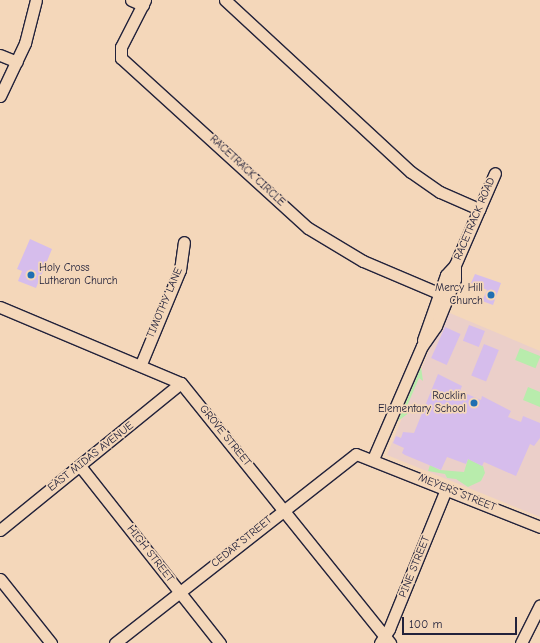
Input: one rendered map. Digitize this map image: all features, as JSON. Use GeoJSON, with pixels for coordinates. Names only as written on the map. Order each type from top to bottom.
{"type":"FeatureCollection","features":[{"type":"Feature","properties":{"kind":"street"},"geometry":{"type":"LineString","coordinates":[[0,96],[27,38],[36,0]]}},
{"type":"Feature","properties":{"kind":"street"},"geometry":{"type":"LineString","coordinates":[[131,0],[144,3]]}},
{"type":"Feature","properties":{"kind":"street"},"geometry":{"type":"LineString","coordinates":[[225,0],[411,172],[437,190],[478,209]]}},
{"type":"Feature","properties":{"kind":"street","name":"RACETRACK CIRCLE"},"geometry":{"type":"LineString","coordinates":[[144,3],[120,51],[123,60],[194,121],[308,228],[363,261],[441,294]]}},
{"type":"Feature","properties":{"kind":"street"},"geometry":{"type":"LineString","coordinates":[[0,55],[17,62]]}},
{"type":"Feature","properties":{"kind":"street","name":"RACETRACK ROAD"},"geometry":{"type":"LineString","coordinates":[[373,458],[422,346],[441,294],[495,173]]}},
{"type":"Feature","properties":{"kind":"street","name":"TIMOTHY LANE"},"geometry":{"type":"LineString","coordinates":[[141,364],[180,270],[184,242]]}},
{"type":"Feature","properties":{"kind":"street","name":"RACETRACK ROAD"},"geometry":{"type":"LineString","coordinates":[[422,346],[436,326],[455,279],[455,265]]}},
{"type":"Feature","properties":{"kind":"street","name":"GROVE STREET"},"geometry":{"type":"LineString","coordinates":[[0,307],[141,364],[181,384],[283,509],[385,641]]}},
{"type":"Feature","properties":{"kind":"street","name":"EAST MIDAS AVENUE"},"geometry":{"type":"LineString","coordinates":[[0,530],[181,384]]}},
{"type":"Feature","properties":{"kind":"street","name":"CEDAR STREET"},"geometry":{"type":"LineString","coordinates":[[115,643],[351,456],[360,454],[373,458]]}},
{"type":"Feature","properties":{"kind":"street","name":"MEYERS STREET"},"geometry":{"type":"LineString","coordinates":[[373,458],[540,527]]}},
{"type":"Feature","properties":{"kind":"street","name":"HIGH STREET"},"geometry":{"type":"LineString","coordinates":[[80,466],[220,643]]}},
{"type":"Feature","properties":{"kind":"street","name":"PINE STREET"},"geometry":{"type":"LineString","coordinates":[[385,641],[446,489]]}},
{"type":"Feature","properties":{"kind":"street"},"geometry":{"type":"LineString","coordinates":[[0,578],[51,643]]}},
{"type":"Feature","properties":{"kind":"street"},"geometry":{"type":"LineString","coordinates":[[521,643],[540,605]]}},
{"type":"Feature","properties":{"kind":"shaded area","name":"Rocklin Elementary School"},"geometry":{"type":"Polygon","coordinates":[[[445,311],[540,351],[540,517],[387,455],[445,311]]]}},
{"type":"Feature","properties":{"kind":"green space"},"geometry":{"type":"Polygon","coordinates":[[[520,348],[540,356],[536,368],[515,360],[520,348]]]}},
{"type":"Feature","properties":{"kind":"green space"},"geometry":{"type":"Polygon","coordinates":[[[421,367],[423,381],[419,378],[407,406],[410,412],[398,421],[421,367]]]}},
{"type":"Feature","properties":{"kind":"green space"},"geometry":{"type":"Polygon","coordinates":[[[528,387],[540,392],[540,407],[523,400],[528,387]]]}},
{"type":"Feature","properties":{"kind":"green space"},"geometry":{"type":"Polygon","coordinates":[[[468,459],[483,466],[485,473],[481,481],[468,487],[456,479],[447,478],[445,474],[428,471],[430,465],[440,470],[464,472],[468,459]]]}},
{"type":"Feature","properties":{"kind":"building"},"geometry":{"type":"Polygon","coordinates":[[[30,239],[52,249],[36,288],[18,281],[22,271],[17,269],[30,239]]]}},
{"type":"Feature","properties":{"kind":"building","name":"Mercy Hill Church"},"geometry":{"type":"Polygon","coordinates":[[[475,274],[501,283],[493,305],[482,301],[487,290],[471,283],[475,274]]]}},
{"type":"Feature","properties":{"kind":"building"},"geometry":{"type":"Polygon","coordinates":[[[469,325],[485,331],[479,347],[463,341],[469,325]]]}},
{"type":"Feature","properties":{"kind":"building"},"geometry":{"type":"Polygon","coordinates":[[[445,327],[461,334],[447,365],[431,358],[445,327]]]}},
{"type":"Feature","properties":{"kind":"building"},"geometry":{"type":"Polygon","coordinates":[[[484,344],[499,350],[486,382],[471,376],[484,344]]]}},
{"type":"Feature","properties":{"kind":"building"},"geometry":{"type":"Polygon","coordinates":[[[438,374],[462,386],[460,391],[481,400],[482,396],[511,411],[508,417],[521,422],[523,416],[540,423],[540,438],[534,446],[530,444],[516,476],[484,462],[482,466],[468,459],[466,464],[447,457],[441,470],[405,455],[402,453],[404,448],[393,443],[396,436],[401,438],[403,432],[414,433],[438,374]]]}},
{"type":"Feature","properties":{"kind":"place","name":"Holy Cross Lutheran Church"},"geometry":{"type":"Point","coordinates":[31,275]}},
{"type":"Feature","properties":{"kind":"place","name":"Mercy Hill Church"},"geometry":{"type":"Point","coordinates":[491,295]}},
{"type":"Feature","properties":{"kind":"place","name":"Rocklin Elementary School"},"geometry":{"type":"Point","coordinates":[474,403]}}]}
